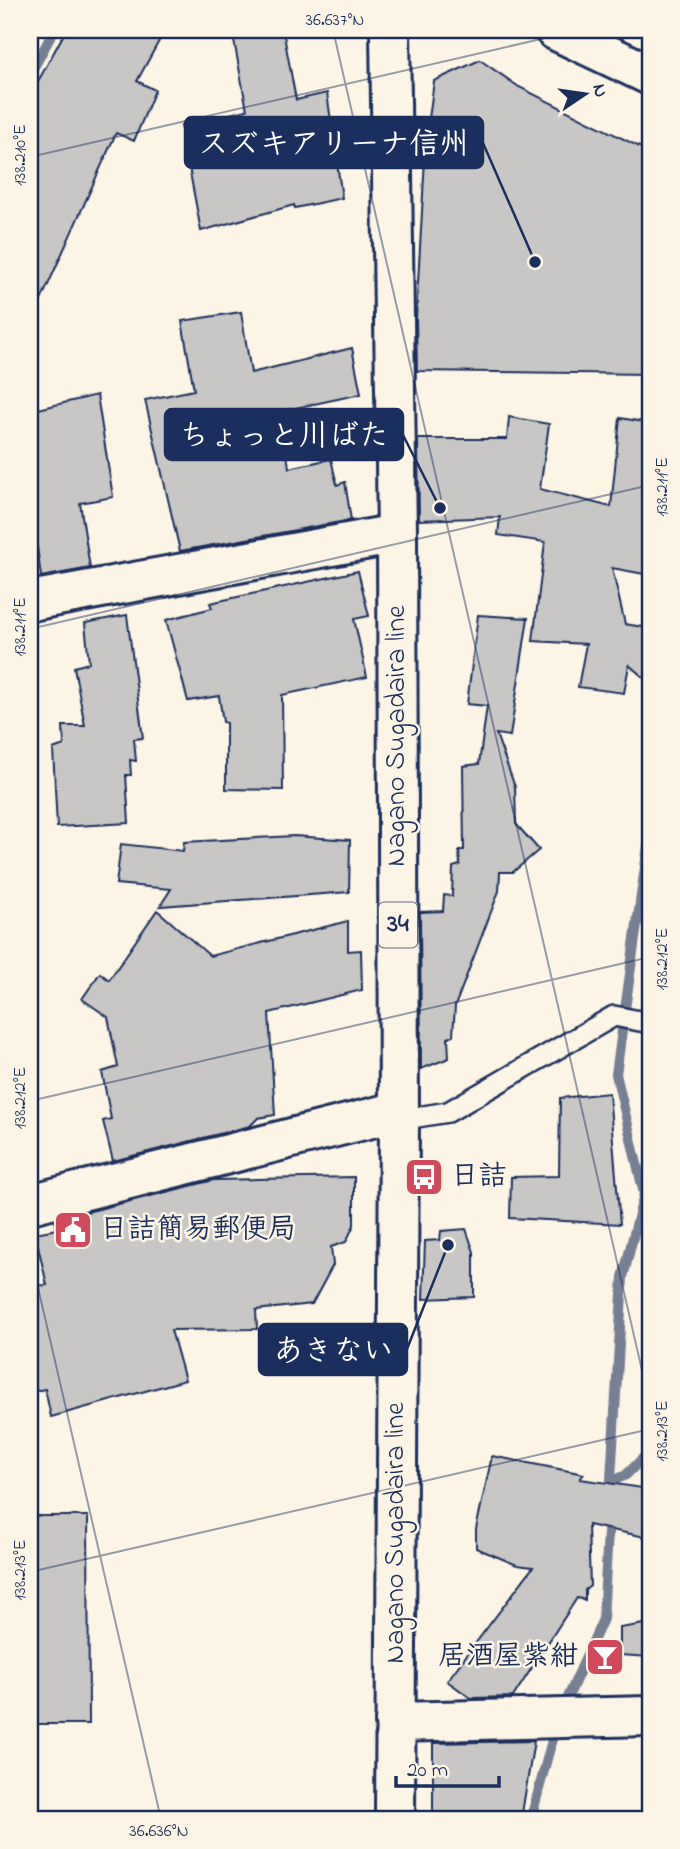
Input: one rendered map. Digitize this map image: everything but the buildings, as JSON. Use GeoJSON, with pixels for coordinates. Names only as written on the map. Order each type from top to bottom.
{"type":"FeatureCollection","features":[{"type":"Feature","properties":{"kind":"main road","name":"Nagano Sugadaira line"},"geometry":{"type":"LineString","coordinates":[[390,30],[397,534],[399,1116],[395,1819]]}},
{"type":"Feature","properties":{"kind":"main road"},"geometry":{"type":"LineString","coordinates":[[555,30],[650,75]]}},
{"type":"Feature","properties":{"kind":"main road"},"geometry":{"type":"LineString","coordinates":[[30,601],[397,534]]}},
{"type":"Feature","properties":{"kind":"main road"},"geometry":{"type":"LineString","coordinates":[[30,1204],[399,1116]]}},
{"type":"Feature","properties":{"kind":"main road"},"geometry":{"type":"LineString","coordinates":[[394,1722],[650,1716]]}},
{"type":"Feature","properties":{"kind":"lane"},"geometry":{"type":"LineString","coordinates":[[399,1116],[448,1112],[614,1016],[645,1021]]}},
{"type":"Feature","properties":{"kind":"waterway"},"geometry":{"type":"LineString","coordinates":[[30,75],[54,30]]}},
{"type":"Feature","properties":{"kind":"waterway"},"geometry":{"type":"LineString","coordinates":[[610,1496],[623,1277],[644,1194],[616,1074],[650,831]]}},
{"type":"Feature","properties":{"kind":"waterway"},"geometry":{"type":"LineString","coordinates":[[611,1482],[626,1475],[650,1451]]}},
{"type":"Feature","properties":{"kind":"waterway"},"geometry":{"type":"LineString","coordinates":[[565,1704],[603,1619],[609,1515]]}},
{"type":"Feature","properties":{"kind":"waterway"},"geometry":{"type":"LineString","coordinates":[[531,1819],[555,1729]]}},
{"type":"Feature","properties":{"kind":"place","name":"スズキアリーナ信州"},"geometry":{"type":"Point","coordinates":[535,262]}},
{"type":"Feature","properties":{"kind":"place","name":"ちょっと川ばた"},"geometry":{"type":"Point","coordinates":[440,508]}},
{"type":"Feature","properties":{"kind":"place","name":"日詰"},"geometry":{"type":"Point","coordinates":[424,1177]}},
{"type":"Feature","properties":{"kind":"place","name":"日詰簡易郵便局"},"geometry":{"type":"Point","coordinates":[73,1230]}},
{"type":"Feature","properties":{"kind":"place","name":"あきない"},"geometry":{"type":"Point","coordinates":[448,1245]}},
{"type":"Feature","properties":{"kind":"place","name":"居酒屋紫紺"},"geometry":{"type":"Point","coordinates":[605,1657]}}]}
